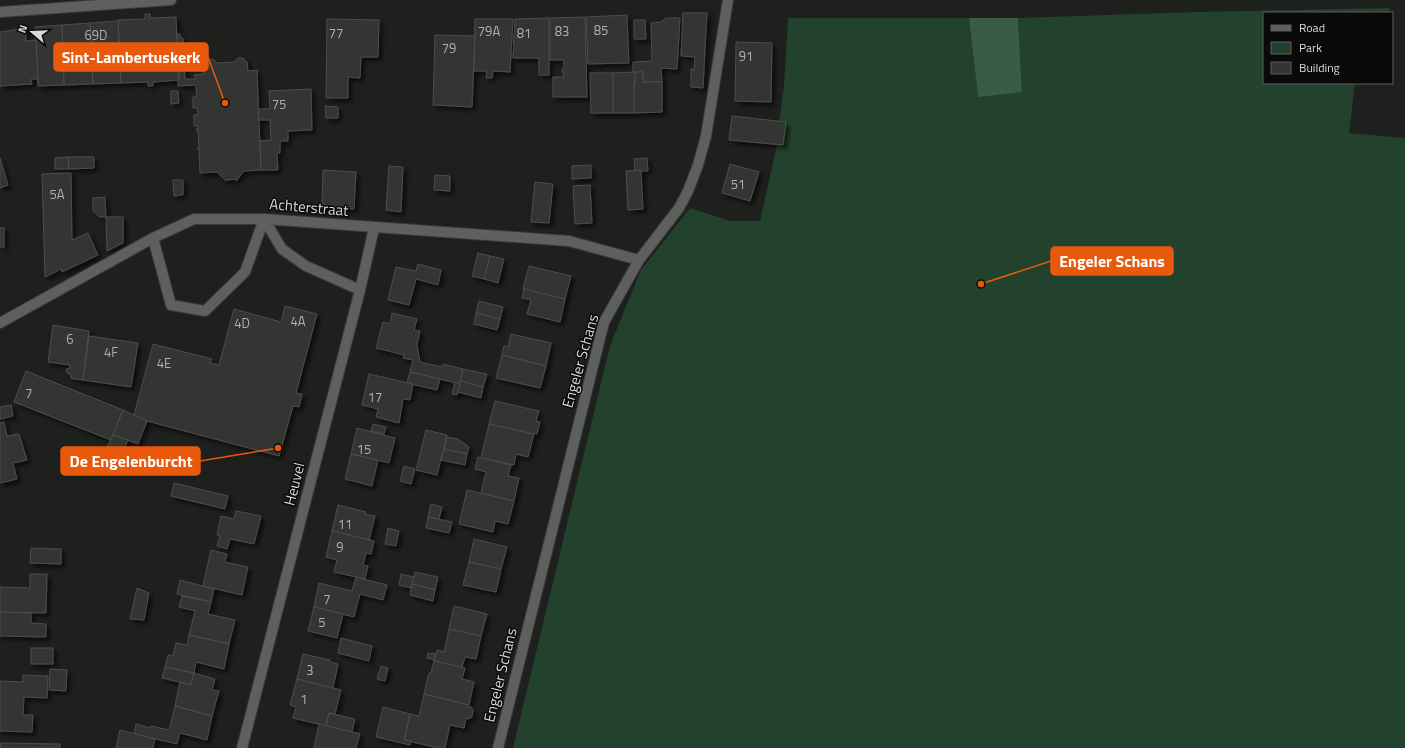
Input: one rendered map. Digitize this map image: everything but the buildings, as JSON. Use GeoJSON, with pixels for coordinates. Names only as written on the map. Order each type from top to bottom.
{"type":"FeatureCollection","features":[{"type":"Feature","properties":{"kind":"street"},"geometry":{"type":"LineString","coordinates":[[0,12],[171,0]]}},
{"type":"Feature","properties":{"kind":"street","name":"Engeler Schans"},"geometry":{"type":"LineString","coordinates":[[498,748],[604,322],[639,260],[679,208],[688,191],[698,165],[706,136],[728,0]]}},
{"type":"Feature","properties":{"kind":"street","name":"Achterstraat"},"geometry":{"type":"LineString","coordinates":[[0,323],[152,238],[194,219],[264,219],[569,241],[639,260]]}},
{"type":"Feature","properties":{"kind":"street"},"geometry":{"type":"LineString","coordinates":[[152,238],[171,305],[205,311],[245,272],[264,219]]}},
{"type":"Feature","properties":{"kind":"street"},"geometry":{"type":"LineString","coordinates":[[264,219],[282,249],[306,266],[360,290]]}},
{"type":"Feature","properties":{"kind":"street","name":"Heuvel"},"geometry":{"type":"LineString","coordinates":[[242,748],[360,290],[374,228]]}},
{"type":"Feature","properties":{"kind":"green space"},"geometry":{"type":"Polygon","coordinates":[[[1390,8],[1389,12],[1263,12],[1263,84],[1355,84],[1349,133],[1405,138],[1405,748],[513,748],[610,346],[641,270],[690,208],[730,221],[760,221],[775,154],[784,86],[788,18],[969,18],[978,96],[1022,92],[1018,18],[1196,12],[1390,8]]]}},
{"type":"Feature","properties":{"kind":"green space"},"geometry":{"type":"Polygon","coordinates":[[[969,18],[1018,18],[1022,92],[978,97],[969,18]]]}},
{"type":"Feature","properties":{"kind":"place","name":"Sint-Lambertuskerk"},"geometry":{"type":"Point","coordinates":[225,103]}},
{"type":"Feature","properties":{"kind":"place","name":"Engeler Schans"},"geometry":{"type":"Point","coordinates":[981,284]}},
{"type":"Feature","properties":{"kind":"place","name":"De Engelenburcht"},"geometry":{"type":"Point","coordinates":[278,448]}}]}
